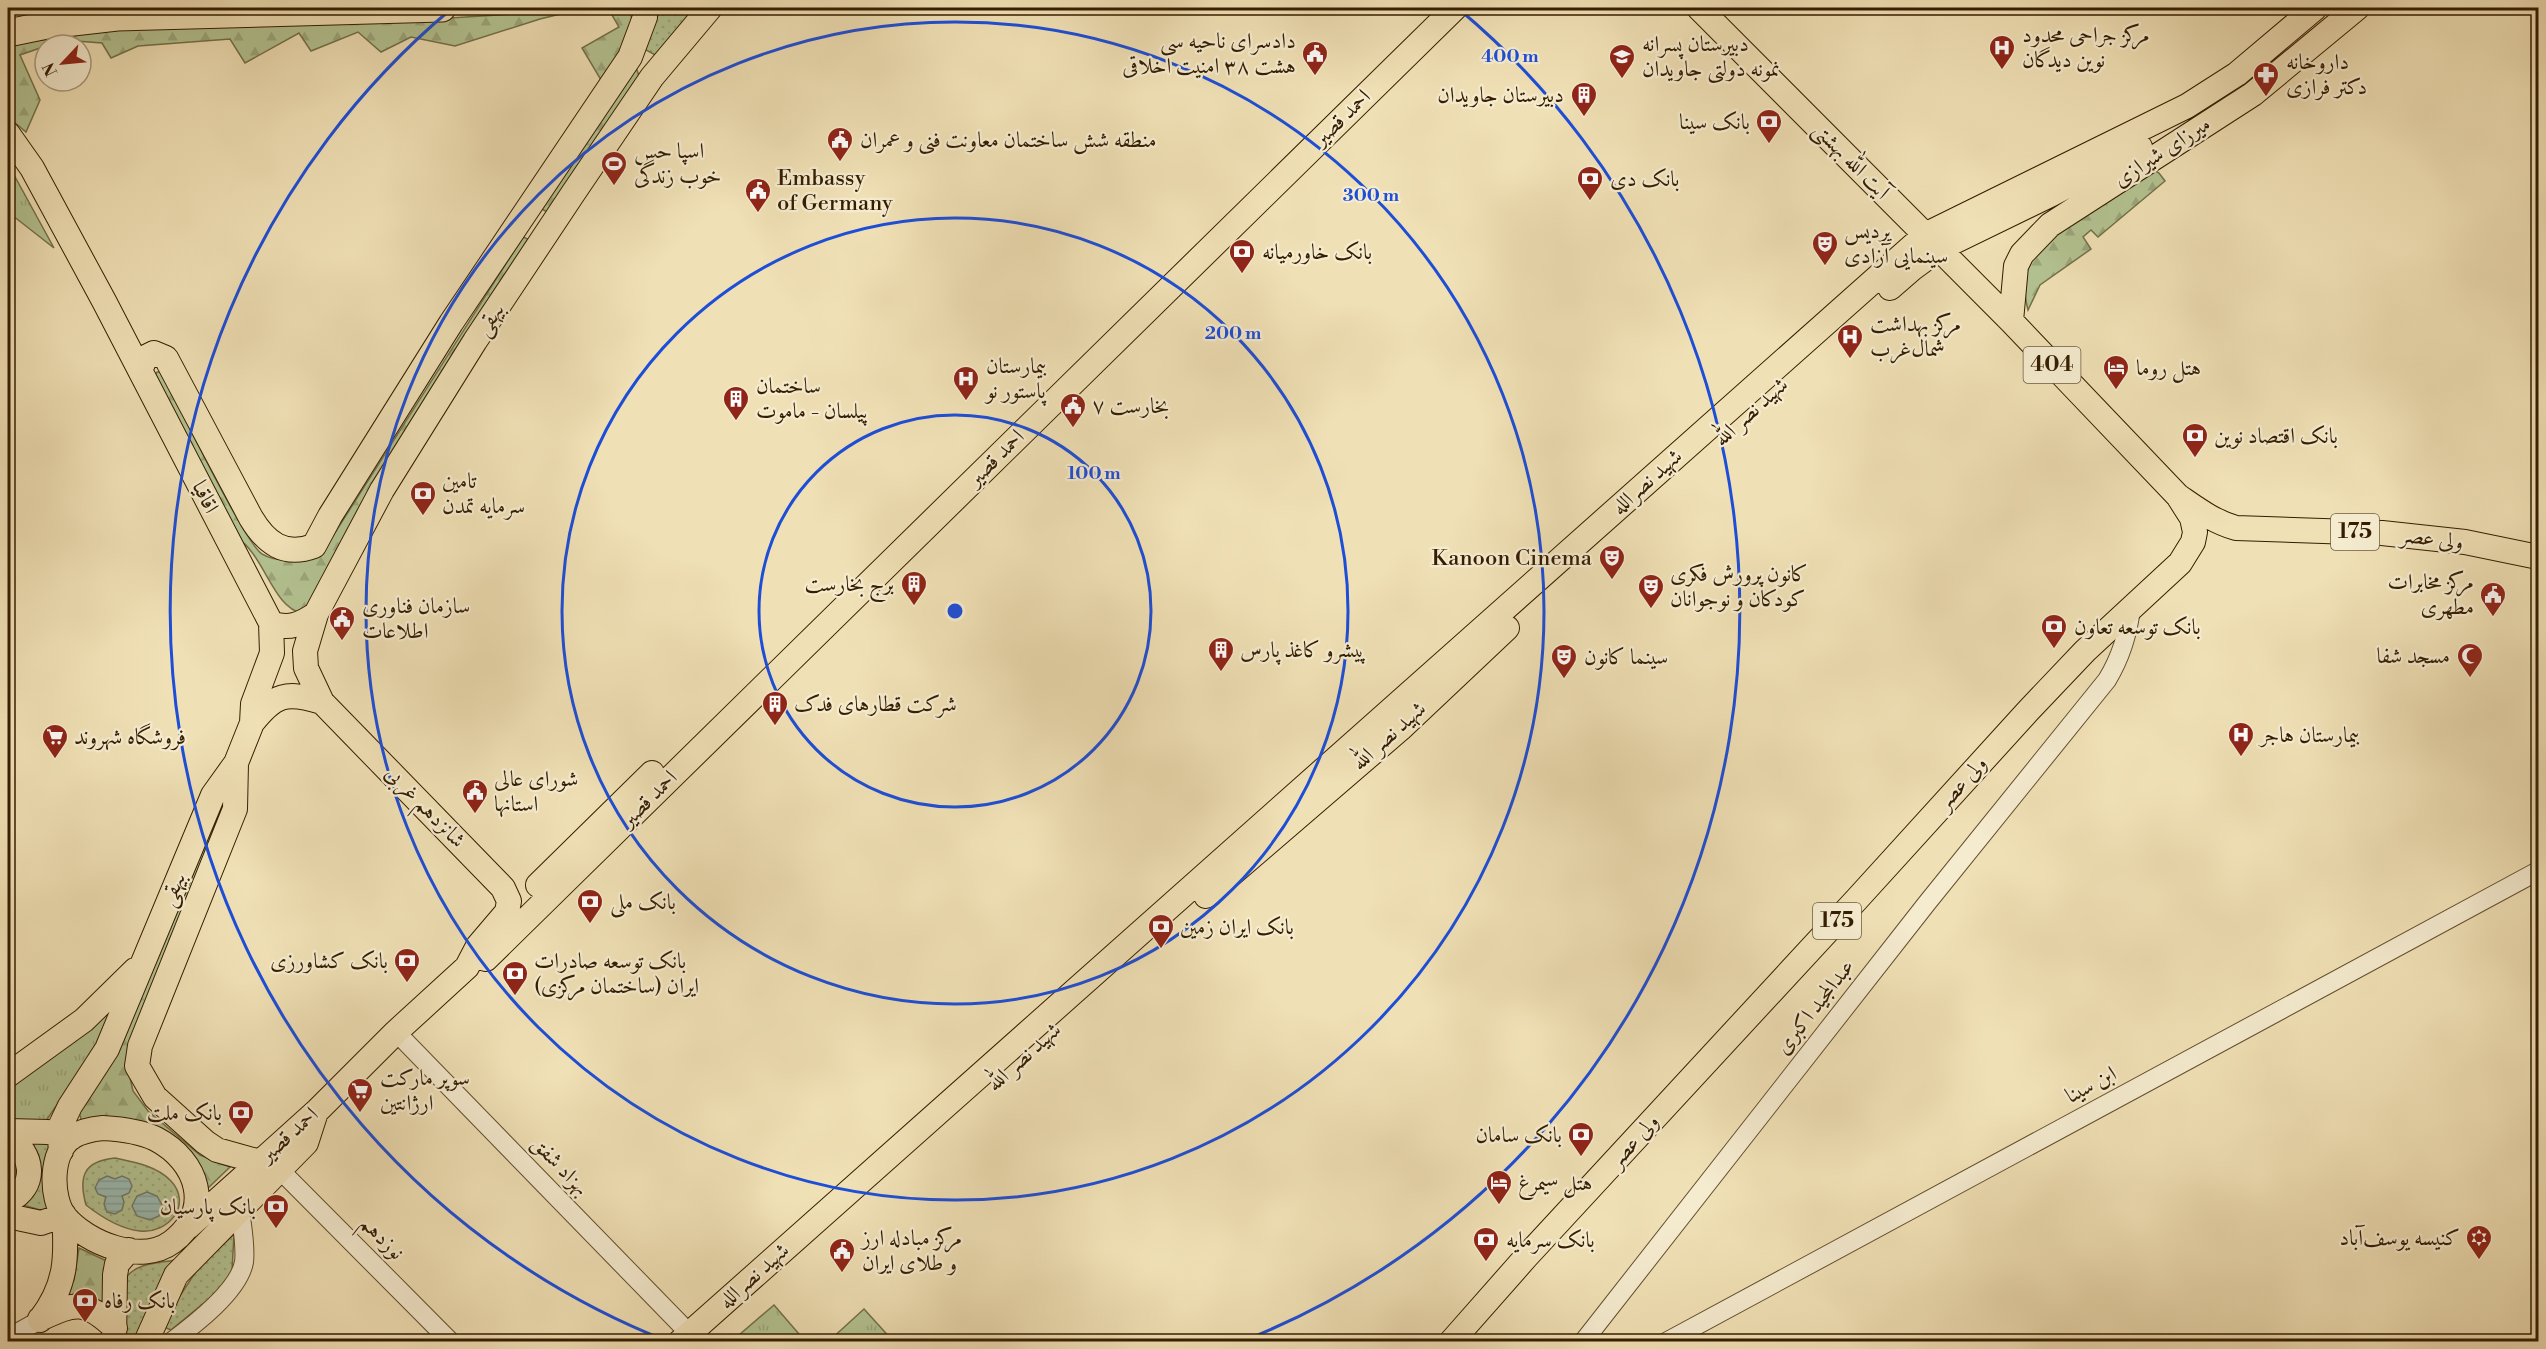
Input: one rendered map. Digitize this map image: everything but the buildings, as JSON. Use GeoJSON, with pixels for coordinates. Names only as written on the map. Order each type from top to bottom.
{"type":"FeatureCollection","features":[{"type":"Feature","properties":{"kind":"highway"},"geometry":{"type":"LineString","coordinates":[[8,33],[47,25],[117,18],[442,8]]}},
{"type":"Feature","properties":{"kind":"main road","name":"بیهقی"},"geometry":{"type":"LineString","coordinates":[[305,651],[316,614],[382,490],[475,341],[652,77],[710,8]]}},
{"type":"Feature","properties":{"kind":"main road","name":"احمد قصیر"},"geometry":{"type":"LineString","coordinates":[[188,1227],[269,1166],[317,1111],[396,1032],[467,967],[486,959],[537,910],[1433,8]]}},
{"type":"Feature","properties":{"kind":"main road","name":"احمد قصیر"},"geometry":{"type":"LineString","coordinates":[[538,885],[1455,8]]}},
{"type":"Feature","properties":{"kind":"main road","name":"آیت الله بهشتی"},"geometry":{"type":"LineString","coordinates":[[1699,8],[2011,321],[2178,496]]}},
{"type":"Feature","properties":{"kind":"main road","name":"میرزای شیرازی"},"geometry":{"type":"LineString","coordinates":[[1932,242],[2187,106],[2236,74],[2315,8]]}},
{"type":"Feature","properties":{"kind":"main road","name":"میرزای شیرازی"},"geometry":{"type":"LineString","coordinates":[[1932,242],[2052,194],[2213,105],[2245,84],[2334,8]]}},
{"type":"Feature","properties":{"kind":"main road","name":"میرزای شیرازی"},"geometry":{"type":"LineString","coordinates":[[2011,321],[2016,266],[2022,254],[2050,225],[2253,94],[2357,8]]}},
{"type":"Feature","properties":{"kind":"main road","name":"بیهقی"},"geometry":{"type":"LineString","coordinates":[[290,549],[299,550],[314,546],[330,516],[451,323],[630,57],[645,17]]}},
{"type":"Feature","properties":{"kind":"main road"},"geometry":{"type":"LineString","coordinates":[[630,57],[640,57],[649,63],[652,77]]}},
{"type":"Feature","properties":{"kind":"main road","name":"اقاقیا"},"geometry":{"type":"LineString","coordinates":[[8,134],[32,168],[271,623]]}},
{"type":"Feature","properties":{"kind":"main road"},"geometry":{"type":"LineString","coordinates":[[524,214],[548,232]]}},
{"type":"Feature","properties":{"kind":"main road","name":"شهید نصرالله"},"geometry":{"type":"LineString","coordinates":[[1375,737],[1932,242]]}},
{"type":"Feature","properties":{"kind":"main road","name":"اقاقیا"},"geometry":{"type":"LineString","coordinates":[[140,370],[146,357],[154,353],[166,358],[259,531],[273,544],[290,549]]}},
{"type":"Feature","properties":{"kind":"main road","name":"ولی عصر"},"geometry":{"type":"LineString","coordinates":[[2178,496],[2220,523],[2236,528],[2382,533],[2465,542],[2538,557]]}},
{"type":"Feature","properties":{"kind":"main road","name":"ولی عصر"},"geometry":{"type":"LineString","coordinates":[[1452,1341],[1526,1257],[2028,711],[2185,557],[2193,542],[2194,525],[2178,496]]}},
{"type":"Feature","properties":{"kind":"main road"},"geometry":{"type":"LineString","coordinates":[[271,623],[287,627],[316,614]]}},
{"type":"Feature","properties":{"kind":"main road","name":"بیهقی"},"geometry":{"type":"LineString","coordinates":[[64,1141],[70,1106],[107,1049],[213,795],[236,763],[252,723],[254,704],[272,653],[271,623]]}},
{"type":"Feature","properties":{"kind":"main road","name":"شانزدهم غربی"},"geometry":{"type":"LineString","coordinates":[[305,651],[306,668],[322,702],[503,888]]}},
{"type":"Feature","properties":{"kind":"main road"},"geometry":{"type":"LineString","coordinates":[[252,723],[269,703],[280,698],[300,696],[322,702]]}},
{"type":"Feature","properties":{"kind":"main road","name":"شهید نصر الله"},"geometry":{"type":"LineString","coordinates":[[833,1216],[1140,953],[1375,737]]}},
{"type":"Feature","properties":{"kind":"main road"},"geometry":{"type":"LineString","coordinates":[[146,1341],[176,1275],[240,1210],[269,1166],[227,1154],[205,1142],[152,1093],[137,1066],[140,1046],[235,809],[236,763]]}},
{"type":"Feature","properties":{"kind":"main road"},"geometry":{"type":"LineString","coordinates":[[467,967],[478,946],[507,912],[509,901],[503,888],[538,885],[537,910]]}},
{"type":"Feature","properties":{"kind":"main road"},"geometry":{"type":"LineString","coordinates":[[8,1075],[84,1020],[142,962]]}},
{"type":"Feature","properties":{"kind":"main road"},"geometry":{"type":"LineString","coordinates":[[8,1131],[48,1132],[64,1141],[103,1128],[143,1134],[170,1148],[191,1172],[197,1188],[196,1206],[188,1227],[167,1246],[146,1251],[114,1247],[52,1219],[8,1216]]}},
{"type":"Feature","properties":{"kind":"main road"},"geometry":{"type":"LineString","coordinates":[[8,1137],[25,1154],[29,1175],[24,1189],[8,1201]]}},
{"type":"Feature","properties":{"kind":"main road"},"geometry":{"type":"LineString","coordinates":[[40,1320],[58,1293],[65,1261],[52,1219],[56,1197],[57,1162],[64,1141]]}},
{"type":"Feature","properties":{"kind":"main road","name":"شهید نصرالله"},"geometry":{"type":"LineString","coordinates":[[693,1339],[833,1216]]}},
{"type":"Feature","properties":{"kind":"main road"},"geometry":{"type":"LineString","coordinates":[[115,1335],[115,1275],[117,1264],[129,1250]]}},
{"type":"Feature","properties":{"kind":"main road"},"geometry":{"type":"LineString","coordinates":[[40,1320],[58,1311],[84,1306],[94,1309],[115,1335]]}},
{"type":"Feature","properties":{"kind":"street","name":"عبدالمجید اکبری"},"geometry":{"type":"LineString","coordinates":[[1583,1341],[1927,903],[2107,680],[2126,641],[2131,608]]}},
{"type":"Feature","properties":{"kind":"street","name":"ابن سینا"},"geometry":{"type":"LineString","coordinates":[[1666,1341],[2538,871]]}},
{"type":"Feature","properties":{"kind":"street","name":"بهزاد شفق"},"geometry":{"type":"LineString","coordinates":[[396,1032],[693,1339]]}},
{"type":"Feature","properties":{"kind":"street","name":"نوزدهم"},"geometry":{"type":"LineString","coordinates":[[269,1166],[451,1341]]}},
{"type":"Feature","properties":{"kind":"street"},"geometry":{"type":"LineString","coordinates":[[171,1341],[195,1335],[217,1303],[237,1280],[244,1261],[240,1210]]}},
{"type":"Feature","properties":{"kind":"street"},"geometry":{"type":"LineString","coordinates":[[8,1338],[40,1320]]}},
{"type":"Feature","properties":{"kind":"green space"},"geometry":{"type":"Polygon","coordinates":[[[546,8],[585,8],[540,19],[455,46],[411,37],[381,52],[358,32],[311,51],[299,33],[245,63],[230,39],[138,46],[111,58],[102,43],[93,42],[93,33],[88,33],[122,28],[401,21],[514,14],[546,8]]]}},
{"type":"Feature","properties":{"kind":"green space"},"geometry":{"type":"Polygon","coordinates":[[[608,8],[628,8],[632,26],[620,58],[604,85],[582,48],[619,27],[608,8]]]}},
{"type":"Feature","properties":{"kind":"green space"},"geometry":{"type":"Polygon","coordinates":[[[661,8],[699,8],[661,58],[644,49],[661,8]]]}},
{"type":"Feature","properties":{"kind":"green space"},"geometry":{"type":"Polygon","coordinates":[[[33,41],[33,50],[20,55],[33,84],[33,93],[37,93],[40,100],[26,132],[8,117],[8,45],[33,41]]]}},
{"type":"Feature","properties":{"kind":"green space"},"geometry":{"type":"Polygon","coordinates":[[[632,69],[637,70],[639,76],[547,212],[540,208],[632,69]]]}},
{"type":"Feature","properties":{"kind":"green space"},"geometry":{"type":"Polygon","coordinates":[[[8,164],[54,248],[8,212],[8,164]]]}},
{"type":"Feature","properties":{"kind":"green space"},"geometry":{"type":"Polygon","coordinates":[[[2151,168],[2165,181],[2098,237],[2091,230],[2083,237],[2091,249],[2040,285],[2028,310],[2025,280],[2033,257],[2062,229],[2151,168]]]}},
{"type":"Feature","properties":{"kind":"green space"},"geometry":{"type":"Polygon","coordinates":[[[523,237],[528,239],[400,444],[319,592],[302,613],[292,609],[283,601],[254,556],[237,538],[155,375],[157,372],[162,372],[226,499],[253,544],[262,554],[270,558],[285,560],[324,550],[523,237]]]}},
{"type":"Feature","properties":{"kind":"green space"},"geometry":{"type":"Polygon","coordinates":[[[218,813],[200,872],[127,1064],[133,1091],[148,1111],[200,1155],[230,1167],[207,1189],[192,1163],[83,1126],[79,1112],[218,813]]]}},
{"type":"Feature","properties":{"kind":"green space"},"geometry":{"type":"Polygon","coordinates":[[[107,1012],[113,1017],[109,1027],[46,1121],[8,1126],[8,1088],[82,1035],[107,1012]]]}},
{"type":"Feature","properties":{"kind":"green space"},"geometry":{"type":"Polygon","coordinates":[[[27,1141],[52,1145],[52,1199],[47,1212],[23,1205],[27,1141]]]}},
{"type":"Feature","properties":{"kind":"green space"},"geometry":{"type":"Polygon","coordinates":[[[115,1158],[152,1168],[171,1181],[177,1190],[179,1199],[178,1208],[168,1223],[150,1231],[133,1230],[111,1221],[86,1205],[83,1178],[86,1172],[96,1163],[115,1158]]]}},
{"type":"Feature","properties":{"kind":"green space"},"geometry":{"type":"Polygon","coordinates":[[[234,1234],[232,1271],[227,1284],[171,1330],[166,1328],[164,1320],[199,1267],[234,1234]]]}},
{"type":"Feature","properties":{"kind":"green space"},"geometry":{"type":"Polygon","coordinates":[[[79,1248],[111,1263],[111,1313],[59,1303],[74,1280],[79,1248]]]}},
{"type":"Feature","properties":{"kind":"green space"},"geometry":{"type":"Polygon","coordinates":[[[175,1260],[139,1341],[123,1342],[126,1278],[135,1269],[175,1260]]]}},
{"type":"Feature","properties":{"kind":"green space"},"geometry":{"type":"Polygon","coordinates":[[[774,1305],[805,1341],[732,1341],[774,1305]]]}},
{"type":"Feature","properties":{"kind":"green space"},"geometry":{"type":"Polygon","coordinates":[[[864,1309],[893,1341],[829,1341],[864,1309]]]}},
{"type":"Feature","properties":{"kind":"water"},"geometry":{"type":"Polygon","coordinates":[[[107,1176],[115,1179],[122,1176],[129,1179],[132,1186],[129,1193],[122,1196],[124,1202],[122,1210],[115,1214],[107,1212],[104,1204],[106,1197],[98,1194],[95,1188],[99,1180],[107,1176]]]}},
{"type":"Feature","properties":{"kind":"water"},"geometry":{"type":"Polygon","coordinates":[[[147,1192],[157,1196],[162,1205],[159,1216],[150,1220],[137,1216],[132,1206],[137,1196],[147,1192]]]}},
{"type":"Feature","properties":{"kind":"place","name":"مرکز جراحی محدود نوین دیدگان"},"geometry":{"type":"Point","coordinates":[2002,71]}},
{"type":"Feature","properties":{"kind":"place","name":"دادسرای ناحیه سی هشت ۳۸ امنیت اخلاقی"},"geometry":{"type":"Point","coordinates":[1315,77]}},
{"type":"Feature","properties":{"kind":"place","name":"دبيرستان پسرانه نمونه دولتی جاويدان"},"geometry":{"type":"Point","coordinates":[1622,80]}},
{"type":"Feature","properties":{"kind":"place","name":"داروخانه دکتر فرازی"},"geometry":{"type":"Point","coordinates":[2266,98]}},
{"type":"Feature","properties":{"kind":"place","name":"دبیرستان جاویدان"},"geometry":{"type":"Point","coordinates":[1584,118]}},
{"type":"Feature","properties":{"kind":"place","name":"بانک سینا"},"geometry":{"type":"Point","coordinates":[1769,145]}},
{"type":"Feature","properties":{"kind":"place","name":"منطقه شش ساختمان معاونت فنی و عمران"},"geometry":{"type":"Point","coordinates":[840,163]}},
{"type":"Feature","properties":{"kind":"place","name":"اسپا حس خوب زندگی"},"geometry":{"type":"Point","coordinates":[614,187]}},
{"type":"Feature","properties":{"kind":"place","name":"بانک دی"},"geometry":{"type":"Point","coordinates":[1590,202]}},
{"type":"Feature","properties":{"kind":"place","name":"Embassy of Germany"},"geometry":{"type":"Point","coordinates":[758,214]}},
{"type":"Feature","properties":{"kind":"place","name":"پردیس سینمایی آزادی"},"geometry":{"type":"Point","coordinates":[1825,267]}},
{"type":"Feature","properties":{"kind":"place","name":"بانک خاورمیانه"},"geometry":{"type":"Point","coordinates":[1242,275]}},
{"type":"Feature","properties":{"kind":"place","name":"مرکز بهداشت شمال‌غرب"},"geometry":{"type":"Point","coordinates":[1850,360]}},
{"type":"Feature","properties":{"kind":"place","name":"هتل روما"},"geometry":{"type":"Point","coordinates":[2116,391]}},
{"type":"Feature","properties":{"kind":"place","name":"بیمارستان پاستور نو"},"geometry":{"type":"Point","coordinates":[966,402]}},
{"type":"Feature","properties":{"kind":"place","name":"ساختمان پیلسان - ماموت"},"geometry":{"type":"Point","coordinates":[736,422]}},
{"type":"Feature","properties":{"kind":"place","name":"بخارست ۷"},"geometry":{"type":"Point","coordinates":[1073,429]}},
{"type":"Feature","properties":{"kind":"place","name":"بانک اقتصاد نوین"},"geometry":{"type":"Point","coordinates":[2195,459]}},
{"type":"Feature","properties":{"kind":"place","name":"تامین سرمایه تمدن"},"geometry":{"type":"Point","coordinates":[423,517]}},
{"type":"Feature","properties":{"kind":"place","name":"Kanoon Cinema"},"geometry":{"type":"Point","coordinates":[1612,581]}},
{"type":"Feature","properties":{"kind":"place","name":"برج بخارست"},"geometry":{"type":"Point","coordinates":[914,607]}},
{"type":"Feature","properties":{"kind":"place","name":"کانون پرورش فکری کودکان و نوجوانان"},"geometry":{"type":"Point","coordinates":[1651,610]}},
{"type":"Feature","properties":{"kind":"place","name":"مرکز مخابرات مطهری"},"geometry":{"type":"Point","coordinates":[2493,618]}},
{"type":"Feature","properties":{"kind":"place","name":"سازمان فناوری اطلاعات"},"geometry":{"type":"Point","coordinates":[342,642]}},
{"type":"Feature","properties":{"kind":"place","name":"بانک توسعه تعاون"},"geometry":{"type":"Point","coordinates":[2054,650]}},
{"type":"Feature","properties":{"kind":"place","name":"پیشرو کاغذ پارس"},"geometry":{"type":"Point","coordinates":[1221,673]}},
{"type":"Feature","properties":{"kind":"place","name":"مسجد شفا"},"geometry":{"type":"Point","coordinates":[2470,679]}},
{"type":"Feature","properties":{"kind":"place","name":"سینما کانون"},"geometry":{"type":"Point","coordinates":[1564,680]}},
{"type":"Feature","properties":{"kind":"place","name":"شرکت قطارهای فدک"},"geometry":{"type":"Point","coordinates":[775,727]}},
{"type":"Feature","properties":{"kind":"place","name":"بیمارستان هاجر"},"geometry":{"type":"Point","coordinates":[2241,758]}},
{"type":"Feature","properties":{"kind":"place","name":"فروشگاه شهروند"},"geometry":{"type":"Point","coordinates":[55,760]}},
{"type":"Feature","properties":{"kind":"place","name":"شورای عالی استانها"},"geometry":{"type":"Point","coordinates":[475,815]}},
{"type":"Feature","properties":{"kind":"place","name":"بانک ملی"},"geometry":{"type":"Point","coordinates":[590,925]}},
{"type":"Feature","properties":{"kind":"place","name":"بانک ایران زمین"},"geometry":{"type":"Point","coordinates":[1161,950]}},
{"type":"Feature","properties":{"kind":"place","name":"بانک کشاورزی"},"geometry":{"type":"Point","coordinates":[407,984]}},
{"type":"Feature","properties":{"kind":"place","name":"بانک توسعه صادرات ایران (ساختمان مرکزی)"},"geometry":{"type":"Point","coordinates":[515,997]}},
{"type":"Feature","properties":{"kind":"place","name":"سوپر مارکت ارژانتین"},"geometry":{"type":"Point","coordinates":[360,1114]}},
{"type":"Feature","properties":{"kind":"place","name":"بانک ملت"},"geometry":{"type":"Point","coordinates":[241,1136]}},
{"type":"Feature","properties":{"kind":"place","name":"بانک سامان"},"geometry":{"type":"Point","coordinates":[1581,1158]}},
{"type":"Feature","properties":{"kind":"place","name":"هتل سیمرغ"},"geometry":{"type":"Point","coordinates":[1499,1206]}},
{"type":"Feature","properties":{"kind":"place","name":"بانک پارسیان"},"geometry":{"type":"Point","coordinates":[276,1230]}},
{"type":"Feature","properties":{"kind":"place","name":"کنیسه یوسف‌آباد"},"geometry":{"type":"Point","coordinates":[2479,1261]}},
{"type":"Feature","properties":{"kind":"place","name":"بانک سرمایه"},"geometry":{"type":"Point","coordinates":[1486,1263]}},
{"type":"Feature","properties":{"kind":"place","name":"مركز مبادله ارز و طلای ايران"},"geometry":{"type":"Point","coordinates":[842,1274]}},
{"type":"Feature","properties":{"kind":"place","name":"بانک رفاه"},"geometry":{"type":"Point","coordinates":[85,1324]}}]}
